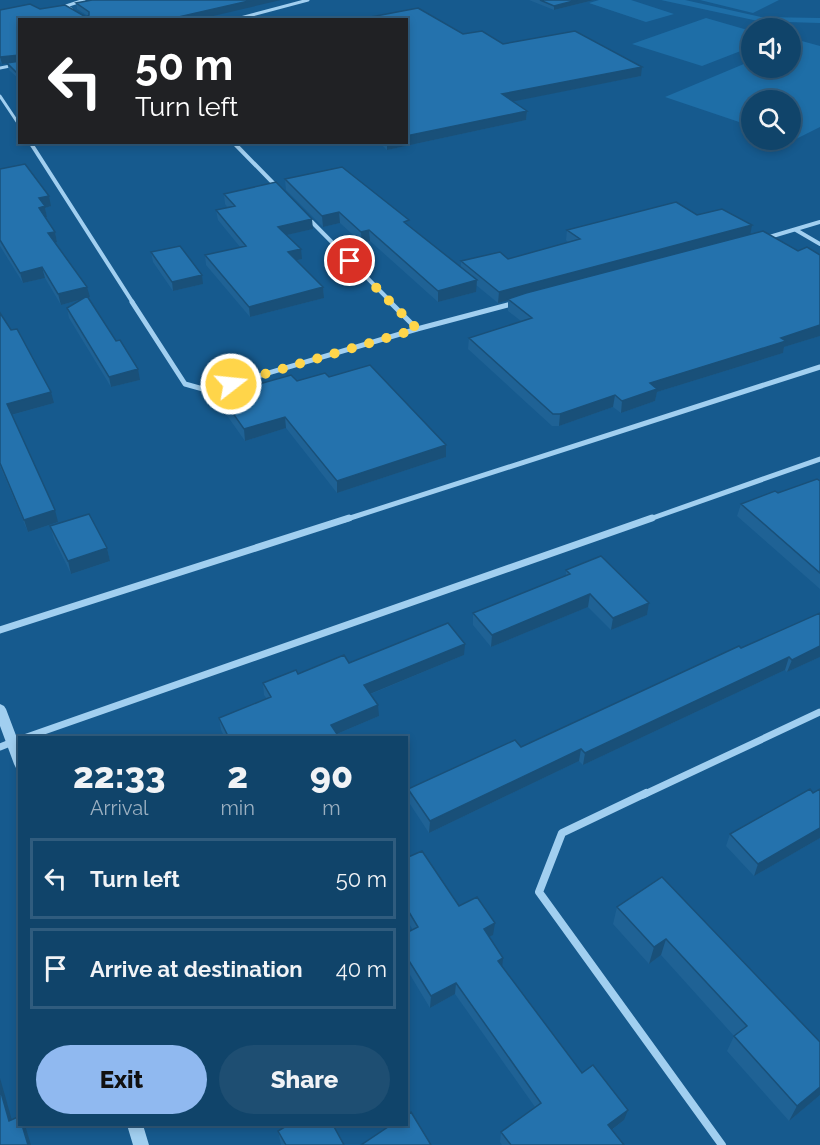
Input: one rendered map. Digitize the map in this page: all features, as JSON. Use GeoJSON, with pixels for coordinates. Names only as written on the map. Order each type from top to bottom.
{"type":"FeatureCollection","features":[{"type":"Feature","properties":{"kind":"street"},"geometry":{"type":"LineString","coordinates":[[73,11],[66,6],[84,0]]}},
{"type":"Feature","properties":{"kind":"street"},"geometry":{"type":"LineString","coordinates":[[240,18],[308,0]]}},
{"type":"Feature","properties":{"kind":"street"},"geometry":{"type":"LineString","coordinates":[[0,68],[18,64]]}},
{"type":"Feature","properties":{"kind":"street"},"geometry":{"type":"LineString","coordinates":[[0,96],[18,123]]}},
{"type":"Feature","properties":{"kind":"street"},"geometry":{"type":"LineString","coordinates":[[31,144],[185,384],[195,389],[209,390],[221,387],[417,329],[521,302]]}},
{"type":"Feature","properties":{"kind":"street"},"geometry":{"type":"LineString","coordinates":[[235,144],[284,193]]}},
{"type":"Feature","properties":{"kind":"street"},"geometry":{"type":"LineString","coordinates":[[300,210],[417,329]]}},
{"type":"Feature","properties":{"kind":"street"},"geometry":{"type":"LineString","coordinates":[[762,239],[820,222]]}},
{"type":"Feature","properties":{"kind":"street"},"geometry":{"type":"LineString","coordinates":[[796,230],[820,244]]}},
{"type":"Feature","properties":{"kind":"street"},"geometry":{"type":"LineString","coordinates":[[0,630],[820,367]]}},
{"type":"Feature","properties":{"kind":"street"},"geometry":{"type":"LineString","coordinates":[[29,736],[820,459]]}},
{"type":"Feature","properties":{"kind":"street"},"geometry":{"type":"LineString","coordinates":[[0,709],[18,740],[0,747]]}},
{"type":"Feature","properties":{"kind":"street"},"geometry":{"type":"LineString","coordinates":[[722,1145],[539,892],[562,833],[820,712]]}},
{"type":"Feature","properties":{"kind":"street"},"geometry":{"type":"LineString","coordinates":[[135,1126],[141,1145]]}},
{"type":"Feature","properties":{"kind":"shaded area"},"geometry":{"type":"Polygon","coordinates":[[[599,0],[631,0],[674,14],[646,22],[589,3],[599,0]]]}},
{"type":"Feature","properties":{"kind":"shaded area"},"geometry":{"type":"Polygon","coordinates":[[[661,0],[685,0],[761,17],[820,18],[820,23],[801,22],[801,18],[744,18],[661,0]]]}},
{"type":"Feature","properties":{"kind":"shaded area"},"geometry":{"type":"Polygon","coordinates":[[[700,0],[779,0],[753,13],[700,0]]]}},
{"type":"Feature","properties":{"kind":"shaded area"},"geometry":{"type":"Polygon","coordinates":[[[706,18],[741,28],[741,51],[702,66],[632,44],[706,18]]]}},
{"type":"Feature","properties":{"kind":"shaded area"},"geometry":{"type":"Polygon","coordinates":[[[801,41],[820,46],[820,127],[801,136],[801,90],[741,90],[741,123],[665,97],[741,65],[741,78],[801,78],[801,41]]]}},
{"type":"Feature","properties":{"kind":"building"},"geometry":{"type":"Polygon","coordinates":[[[92,0],[253,0],[179,18],[18,18],[18,55],[0,57],[0,10],[30,4],[40,9],[65,5],[86,17],[89,15],[89,12],[76,3],[92,0]]]}},
{"type":"Feature","properties":{"kind":"building"},"geometry":{"type":"Polygon","coordinates":[[[540,0],[577,0],[554,6],[540,0]]]}},
{"type":"Feature","properties":{"kind":"building"},"geometry":{"type":"Polygon","coordinates":[[[418,8],[463,34],[482,31],[503,44],[575,31],[642,67],[502,94],[527,111],[408,136],[408,18],[366,18],[418,8]]]}},
{"type":"Feature","properties":{"kind":"building"},"geometry":{"type":"Polygon","coordinates":[[[18,61],[18,74],[7,63],[18,61]]]}},
{"type":"Feature","properties":{"kind":"building"},"geometry":{"type":"Polygon","coordinates":[[[25,164],[49,196],[39,198],[45,206],[39,208],[55,232],[48,233],[87,287],[58,294],[42,267],[20,273],[0,240],[0,169],[25,164]]]}},
{"type":"Feature","properties":{"kind":"building"},"geometry":{"type":"Polygon","coordinates":[[[342,167],[409,220],[404,222],[477,280],[438,291],[369,230],[361,232],[339,212],[322,216],[285,179],[342,167]]]}},
{"type":"Feature","properties":{"kind":"building"},"geometry":{"type":"Polygon","coordinates":[[[276,182],[312,219],[278,227],[301,249],[288,252],[323,287],[249,307],[205,255],[246,246],[216,210],[235,206],[224,194],[276,182]]]}},
{"type":"Feature","properties":{"kind":"building"},"geometry":{"type":"Polygon","coordinates":[[[676,202],[697,215],[722,209],[752,225],[499,292],[461,261],[500,252],[508,259],[580,239],[567,230],[676,202]]]}},
{"type":"Feature","properties":{"kind":"building"},"geometry":{"type":"Polygon","coordinates":[[[763,231],[798,251],[807,247],[820,255],[820,325],[781,338],[786,341],[650,383],[657,389],[622,401],[615,395],[560,414],[553,414],[469,338],[532,318],[508,299],[763,231]]]}},
{"type":"Feature","properties":{"kind":"building"},"geometry":{"type":"Polygon","coordinates":[[[180,246],[202,275],[172,282],[151,252],[180,246]]]}},
{"type":"Feature","properties":{"kind":"building"},"geometry":{"type":"Polygon","coordinates":[[[87,296],[116,341],[120,340],[138,369],[109,377],[67,308],[87,296]]]}},
{"type":"Feature","properties":{"kind":"building"},"geometry":{"type":"Polygon","coordinates":[[[0,313],[11,330],[17,329],[51,392],[7,404],[55,510],[24,520],[0,463],[0,313]]]}},
{"type":"Feature","properties":{"kind":"building"},"geometry":{"type":"Polygon","coordinates":[[[370,365],[446,445],[337,481],[285,417],[244,429],[220,395],[291,375],[297,381],[325,373],[329,377],[370,365]]]}},
{"type":"Feature","properties":{"kind":"building"},"geometry":{"type":"Polygon","coordinates":[[[817,479],[820,481],[820,573],[741,504],[817,479]]]}},
{"type":"Feature","properties":{"kind":"building"},"geometry":{"type":"Polygon","coordinates":[[[89,514],[107,548],[68,561],[50,526],[89,514]]]}},
{"type":"Feature","properties":{"kind":"building"},"geometry":{"type":"Polygon","coordinates":[[[601,556],[649,603],[613,618],[590,594],[492,635],[473,613],[570,574],[566,570],[601,556]]]}},
{"type":"Feature","properties":{"kind":"building"},"geometry":{"type":"Polygon","coordinates":[[[820,613],[820,646],[792,660],[789,657],[585,753],[581,749],[430,821],[408,789],[515,740],[521,747],[739,646],[741,648],[820,613]]]}},
{"type":"Feature","properties":{"kind":"building"},"geometry":{"type":"Polygon","coordinates":[[[448,623],[465,644],[364,685],[378,705],[331,725],[337,734],[333,736],[228,736],[219,718],[271,697],[263,683],[296,670],[298,674],[344,655],[349,663],[448,623]]]}},
{"type":"Feature","properties":{"kind":"building"},"geometry":{"type":"Polygon","coordinates":[[[810,789],[813,793],[820,789],[820,828],[758,864],[730,834],[810,789]]]}},
{"type":"Feature","properties":{"kind":"building"},"geometry":{"type":"Polygon","coordinates":[[[422,851],[459,906],[477,897],[495,923],[484,929],[503,958],[498,961],[582,1073],[593,1065],[628,1110],[608,1125],[624,1145],[511,1145],[501,1132],[541,1103],[456,983],[431,996],[408,959],[408,932],[418,927],[408,910],[408,857],[422,851]]]}},
{"type":"Feature","properties":{"kind":"building"},"geometry":{"type":"Polygon","coordinates":[[[662,877],[820,1042],[820,1087],[797,1106],[734,1036],[747,1026],[666,939],[654,947],[617,907],[662,877]]]}},
{"type":"Feature","properties":{"kind":"building"},"geometry":{"type":"Polygon","coordinates":[[[0,1089],[9,1121],[18,1117],[18,1126],[22,1126],[28,1145],[0,1145],[0,1089]]]}},
{"type":"Feature","properties":{"kind":"building"},"geometry":{"type":"Polygon","coordinates":[[[411,1112],[431,1145],[361,1145],[390,1126],[408,1126],[408,1114],[411,1112]]]}},
{"type":"Feature","properties":{"kind":"building"},"geometry":{"type":"Polygon","coordinates":[[[286,1126],[334,1126],[344,1145],[286,1145],[278,1131],[286,1126]]]}},
{"type":"Feature","properties":{"kind":"route"},"geometry":{"type":"LineString","coordinates":[[231,384],[417,329],[350,261]]}}]}
